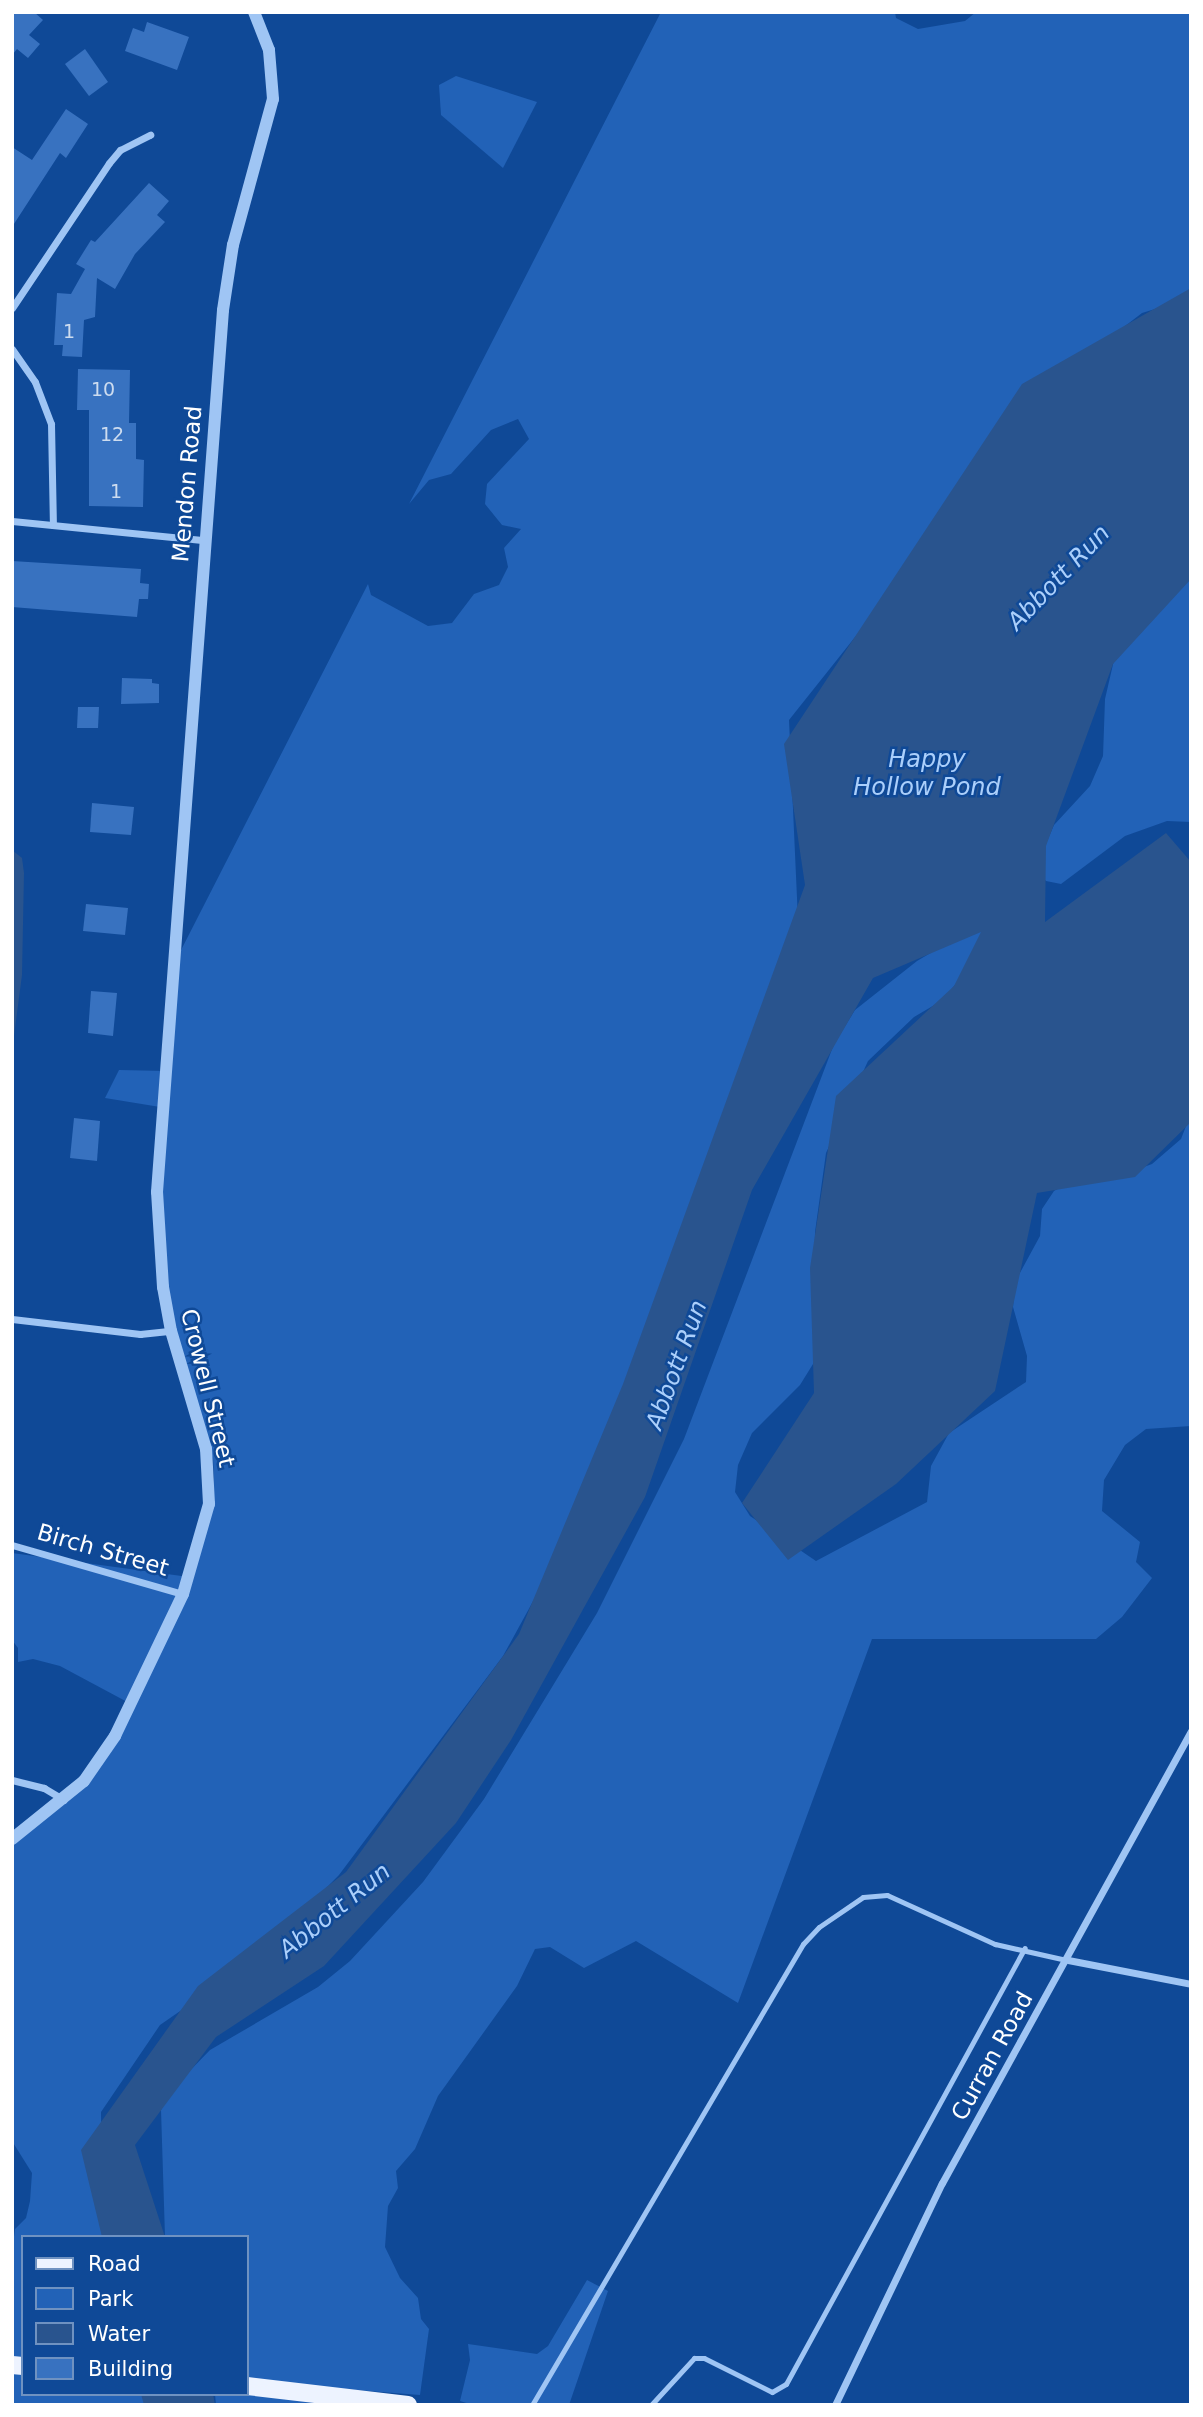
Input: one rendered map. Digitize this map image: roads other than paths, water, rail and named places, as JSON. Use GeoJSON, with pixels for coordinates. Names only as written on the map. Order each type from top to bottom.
{"type":"FeatureCollection","features":[{"type":"Feature","properties":{"kind":"main road"},"geometry":{"type":"LineString","coordinates":[[248,2386],[408,2405]]}},
{"type":"Feature","properties":{"kind":"street","name":"Mendon Road"},"geometry":{"type":"LineString","coordinates":[[176,968],[202,540],[227,276],[273,99],[269,50],[254,12]]}},
{"type":"Feature","properties":{"kind":"street"},"geometry":{"type":"LineString","coordinates":[[12,308],[109,163],[120,150],[150,135]]}},
{"type":"Feature","properties":{"kind":"street"},"geometry":{"type":"LineString","coordinates":[[12,349],[35,382],[51,424],[53,525]]}},
{"type":"Feature","properties":{"kind":"street"},"geometry":{"type":"LineString","coordinates":[[12,520],[202,540]]}},
{"type":"Feature","properties":{"kind":"street","name":"Crowell Street"},"geometry":{"type":"LineString","coordinates":[[12,1839],[64,1800],[84,1781],[115,1736],[183,1594],[205,1529],[210,1477],[171,1331],[159,1253],[157,1192],[176,968]]}},
{"type":"Feature","properties":{"kind":"street"},"geometry":{"type":"LineString","coordinates":[[12,1319],[140,1334],[171,1331]]}},
{"type":"Feature","properties":{"kind":"street","name":"Birch Street"},"geometry":{"type":"LineString","coordinates":[[12,1545],[183,1594]]}},
{"type":"Feature","properties":{"kind":"street","name":"Curran Road"},"geometry":{"type":"LineString","coordinates":[[835,2405],[942,2183],[1068,1960],[1191,1731]]}},
{"type":"Feature","properties":{"kind":"street"},"geometry":{"type":"LineString","coordinates":[[12,1780],[44,1788],[64,1800]]}},
{"type":"Feature","properties":{"kind":"street"},"geometry":{"type":"LineString","coordinates":[[1068,1960],[1191,1984]]}},
{"type":"Feature","properties":{"kind":"lane"},"geometry":{"type":"LineString","coordinates":[[532,2405],[803,1944],[819,1927],[863,1897],[887,1895],[995,1944],[1025,1948],[1068,1960]]}},
{"type":"Feature","properties":{"kind":"lane"},"geometry":{"type":"LineString","coordinates":[[651,2405],[694,2358],[704,2358],[772,2392],[786,2384],[1025,1948]]}},
{"type":"Feature","properties":{"kind":"water","name":"Happy Hollow Pond"},"geometry":{"type":"Polygon","coordinates":[[[1191,288],[1191,579],[1113,664],[1046,846],[1045,922],[1166,833],[1191,862],[1191,1122],[1135,1177],[1037,1193],[995,1391],[896,1484],[788,1560],[742,1503],[814,1393],[810,1268],[836,1096],[954,986],[981,932],[873,978],[752,1190],[645,1497],[511,1740],[456,1823],[324,1966],[216,2037],[135,2145],[164,2235],[102,2235],[81,2150],[198,1986],[346,1872],[519,1634],[623,1384],[805,885],[784,744],[1022,384],[1191,288]]]}},
{"type":"Feature","properties":{"kind":"water"},"geometry":{"type":"Polygon","coordinates":[[[12,850],[22,858],[24,873],[22,975],[12,1051],[12,850]]]}},
{"type":"Feature","properties":{"kind":"water"},"geometry":{"type":"Polygon","coordinates":[[[142,2396],[213,2396],[215,2405],[144,2405],[142,2396]]]}},
{"type":"Feature","properties":{"kind":"water label","name":"Abbott Run"},"geometry":{"type":"Point","coordinates":[1059,578]}},
{"type":"Feature","properties":{"kind":"water label","name":"Abbott Run"},"geometry":{"type":"Point","coordinates":[677,1365]}},
{"type":"Feature","properties":{"kind":"water label","name":"Abbott Run"},"geometry":{"type":"Point","coordinates":[335,1911]}}]}
